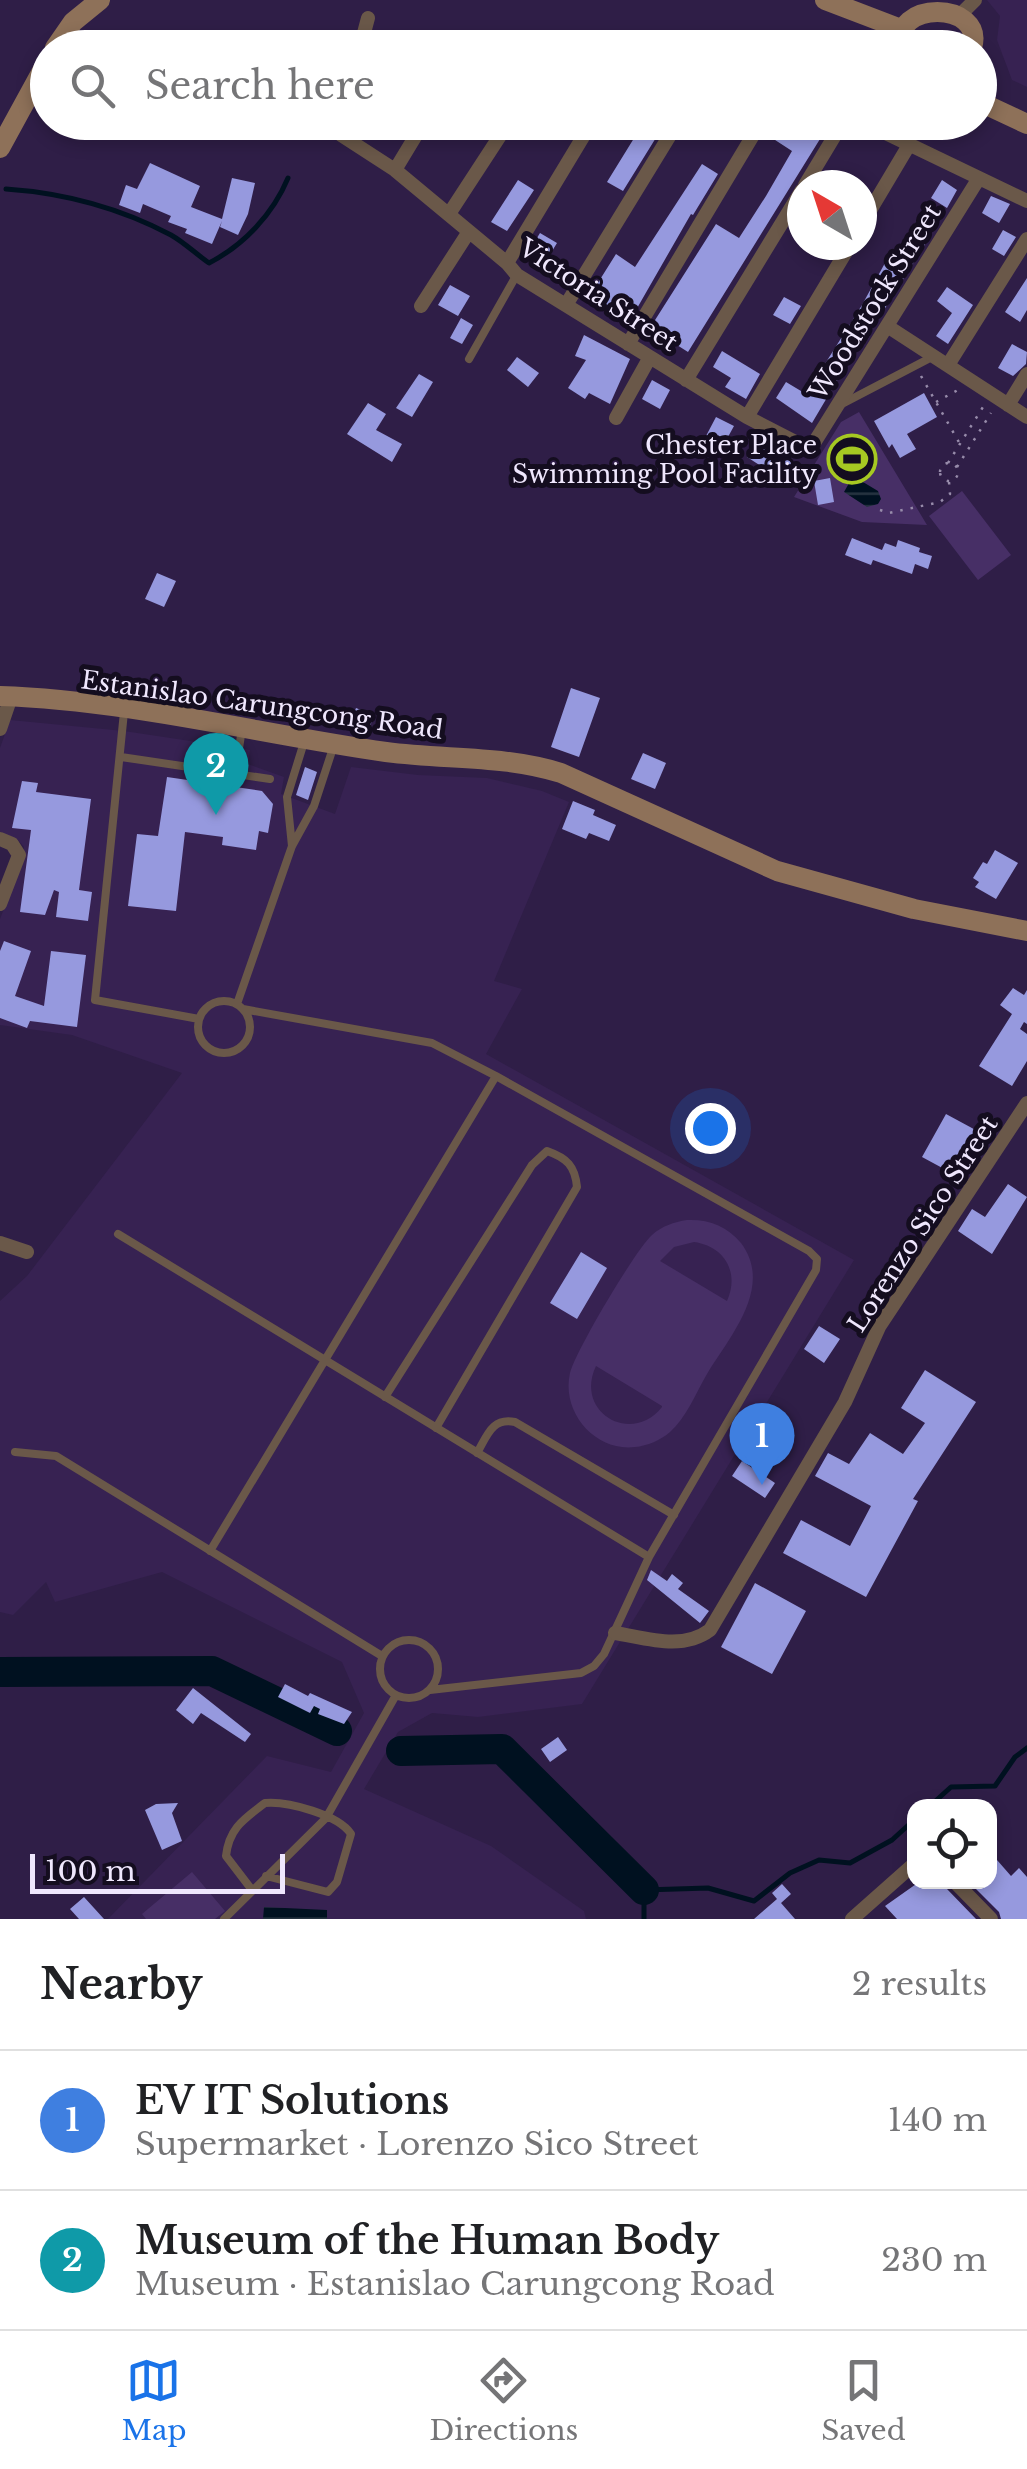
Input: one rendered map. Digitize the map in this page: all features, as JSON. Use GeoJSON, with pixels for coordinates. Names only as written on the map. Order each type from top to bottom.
{"type":"FeatureCollection","features":[{"type":"Feature","properties":{"kind":"street"},"geometry":{"type":"LineString","coordinates":[[67,30],[100,0]]}},
{"type":"Feature","properties":{"kind":"street"},"geometry":{"type":"LineString","coordinates":[[825,0],[886,30]]}},
{"type":"Feature","properties":{"kind":"street"},"geometry":{"type":"LineString","coordinates":[[904,30],[910,12],[928,2],[970,6]]}},
{"type":"Feature","properties":{"kind":"street"},"geometry":{"type":"LineString","coordinates":[[365,30],[368,18]]}},
{"type":"Feature","properties":{"kind":"street"},"geometry":{"type":"LineString","coordinates":[[0,148],[30,93]]}},
{"type":"Feature","properties":{"kind":"street"},"geometry":{"type":"LineString","coordinates":[[997,110],[1027,124]]}},
{"type":"Feature","properties":{"kind":"street","name":"Victoria Street"},"geometry":{"type":"LineString","coordinates":[[347,140],[395,170],[512,269],[686,380],[805,447]]}},
{"type":"Feature","properties":{"kind":"street"},"geometry":{"type":"LineString","coordinates":[[395,170],[413,140]]}},
{"type":"Feature","properties":{"kind":"street"},"geometry":{"type":"LineString","coordinates":[[449,214],[496,140]]}},
{"type":"Feature","properties":{"kind":"street"},"geometry":{"type":"LineString","coordinates":[[512,269],[582,140]]}},
{"type":"Feature","properties":{"kind":"street"},"geometry":{"type":"LineString","coordinates":[[566,305],[667,140]]}},
{"type":"Feature","properties":{"kind":"street"},"geometry":{"type":"LineString","coordinates":[[628,344],[750,140]]}},
{"type":"Feature","properties":{"kind":"street"},"geometry":{"type":"LineString","coordinates":[[813,170],[832,140]]}},
{"type":"Feature","properties":{"kind":"street"},"geometry":{"type":"LineString","coordinates":[[897,140],[1027,201]]}},
{"type":"Feature","properties":{"kind":"street"},"geometry":{"type":"LineString","coordinates":[[877,199],[909,145]]}},
{"type":"Feature","properties":{"kind":"street","name":"Woodstock Street"},"geometry":{"type":"LineString","coordinates":[[805,447],[814,443],[979,178]]}},
{"type":"Feature","properties":{"kind":"street"},"geometry":{"type":"LineString","coordinates":[[686,380],[787,213]]}},
{"type":"Feature","properties":{"kind":"street"},"geometry":{"type":"LineString","coordinates":[[421,306],[468,233]]}},
{"type":"Feature","properties":{"kind":"street"},"geometry":{"type":"LineString","coordinates":[[948,365],[1027,239]]}},
{"type":"Feature","properties":{"kind":"street"},"geometry":{"type":"LineString","coordinates":[[748,417],[841,260]]}},
{"type":"Feature","properties":{"kind":"street"},"geometry":{"type":"LineString","coordinates":[[887,326],[948,365],[1001,406],[1027,417]]}},
{"type":"Feature","properties":{"kind":"street"},"geometry":{"type":"LineString","coordinates":[[616,418],[650,358]]}},
{"type":"Feature","properties":{"kind":"street"},"geometry":{"type":"LineString","coordinates":[[1001,406],[1027,374]]}},
{"type":"Feature","properties":{"kind":"street"},"geometry":{"type":"LineString","coordinates":[[0,729],[5,697]]}},
{"type":"Feature","properties":{"kind":"street","name":"Estanislao Carungcong Road"},"geometry":{"type":"LineString","coordinates":[[5,697],[242,726],[392,752],[536,765],[778,871],[914,908],[1027,931]]}},
{"type":"Feature","properties":{"kind":"street"},"geometry":{"type":"LineString","coordinates":[[0,839],[12,844],[19,855],[0,904]]}},
{"type":"Feature","properties":{"kind":"street","name":"Lorenzo Sico Street"},"geometry":{"type":"LineString","coordinates":[[614,1633],[680,1643],[700,1638],[710,1630],[845,1402],[879,1327],[1027,1103]]}},
{"type":"Feature","properties":{"kind":"street"},"geometry":{"type":"LineString","coordinates":[[3,1247],[28,1252]]}},
{"type":"Feature","properties":{"kind":"street"},"geometry":{"type":"LineString","coordinates":[[852,1919],[907,1870]]}},
{"type":"Feature","properties":{"kind":"street"},"geometry":{"type":"LineString","coordinates":[[962,1889],[991,1919]]}},
{"type":"Feature","properties":{"kind":"lane"},"geometry":{"type":"LineString","coordinates":[[469,359],[512,269]]}},
{"type":"Feature","properties":{"kind":"lane"},"geometry":{"type":"LineString","coordinates":[[836,406],[934,356]]}},
{"type":"Feature","properties":{"kind":"lane"},"geometry":{"type":"LineString","coordinates":[[124,710],[95,1000],[199,1019]]}},
{"type":"Feature","properties":{"kind":"lane"},"geometry":{"type":"LineString","coordinates":[[234,774],[242,726]]}},
{"type":"Feature","properties":{"kind":"lane"},"geometry":{"type":"LineString","coordinates":[[292,846],[287,797],[304,739]]}},
{"type":"Feature","properties":{"kind":"lane"},"geometry":{"type":"LineString","coordinates":[[335,744],[314,806],[292,846],[240,1007],[250,1023],[248,1039],[228,1053],[204,1046],[197,1031],[199,1019],[213,1003],[222,1000],[240,1007],[432,1043],[810,1251],[817,1259],[816,1270],[649,1557],[604,1654],[594,1666],[581,1673],[430,1690],[414,1698],[396,1696],[388,1690],[380,1674],[382,1656],[388,1648],[404,1640],[422,1642],[436,1655],[438,1674],[430,1690]]}},
{"type":"Feature","properties":{"kind":"lane"},"geometry":{"type":"LineString","coordinates":[[121,757],[270,779]]}},
{"type":"Feature","properties":{"kind":"lane"},"geometry":{"type":"LineString","coordinates":[[210,1551],[496,1076]]}},
{"type":"Feature","properties":{"kind":"lane"},"geometry":{"type":"LineString","coordinates":[[385,1397],[532,1166],[548,1152],[563,1157],[576,1171],[577,1187],[436,1428]]}},
{"type":"Feature","properties":{"kind":"lane"},"geometry":{"type":"LineString","coordinates":[[118,1234],[649,1557]]}},
{"type":"Feature","properties":{"kind":"lane"},"geometry":{"type":"LineString","coordinates":[[477,1453],[493,1426],[507,1420],[515,1422],[674,1515]]}},
{"type":"Feature","properties":{"kind":"lane"},"geometry":{"type":"LineString","coordinates":[[16,1452],[56,1456],[382,1656]]}},
{"type":"Feature","properties":{"kind":"lane"},"geometry":{"type":"LineString","coordinates":[[224,1919],[326,1818],[396,1696]]}},
{"type":"Feature","properties":{"kind":"lane"},"geometry":{"type":"LineString","coordinates":[[252,1890],[226,1856],[228,1838],[244,1818],[265,1803],[280,1802],[326,1818],[341,1824],[351,1834],[333,1889],[317,1891],[266,1876]]}},
{"type":"Feature","properties":{"kind":"path"},"geometry":{"type":"LineString","coordinates":[[921,376],[960,444]]}},
{"type":"Feature","properties":{"kind":"path"},"geometry":{"type":"LineString","coordinates":[[936,402],[964,387]]}},
{"type":"Feature","properties":{"kind":"path"},"geometry":{"type":"LineString","coordinates":[[949,482],[942,479],[939,471],[987,402]]}},
{"type":"Feature","properties":{"kind":"path"},"geometry":{"type":"LineString","coordinates":[[949,482],[958,475],[957,467],[1001,406]]}},
{"type":"Feature","properties":{"kind":"path"},"geometry":{"type":"LineString","coordinates":[[948,463],[957,467]]}},
{"type":"Feature","properties":{"kind":"path"},"geometry":{"type":"LineString","coordinates":[[880,510],[889,513],[940,502],[950,494],[949,482]]}},
{"type":"Feature","properties":{"kind":"shaded area"},"geometry":{"type":"Polygon","coordinates":[[[987,0],[1027,0],[1027,87],[1012,80],[997,40],[1000,16],[987,0]]]}},
{"type":"Feature","properties":{"kind":"shaded area","name":"Chester Place Swimming Pool Facility"},"geometry":{"type":"Polygon","coordinates":[[[859,412],[927,525],[862,522],[794,497],[841,422],[859,412]]]}},
{"type":"Feature","properties":{"kind":"shaded area"},"geometry":{"type":"Polygon","coordinates":[[[962,491],[1011,555],[978,580],[929,516],[962,491]]]}},
{"type":"Feature","properties":{"kind":"shaded area"},"geometry":{"type":"Polygon","coordinates":[[[10,720],[124,731],[250,750],[248,764],[284,777],[281,794],[335,814],[351,767],[487,778],[569,802],[494,981],[522,989],[486,1054],[854,1260],[582,1704],[478,1717],[432,1713],[398,1732],[364,1789],[491,1846],[584,1911],[586,1919],[108,1919],[267,1756],[331,1772],[364,1713],[342,1662],[162,1572],[55,1602],[46,1582],[13,1615],[0,1612],[0,1301],[27,1276],[182,1073],[72,1035],[0,1025],[0,919],[24,857],[24,847],[18,840],[0,832],[0,748],[10,720]]]}},
{"type":"Feature","properties":{"kind":"shaded area"},"geometry":{"type":"Polygon","coordinates":[[[682,1221],[710,1222],[736,1237],[750,1260],[751,1294],[737,1327],[676,1426],[662,1438],[644,1445],[620,1447],[594,1436],[576,1415],[569,1388],[570,1373],[594,1324],[644,1244],[660,1229],[682,1221]],[[694,1242],[674,1247],[660,1261],[727,1301],[732,1280],[727,1262],[714,1249],[694,1242]],[[596,1366],[591,1383],[593,1397],[609,1418],[636,1424],[662,1407],[662,1406],[596,1366]]]}},
{"type":"Feature","properties":{"kind":"shaded area"},"geometry":{"type":"Polygon","coordinates":[[[192,1872],[225,1911],[215,1919],[146,1919],[142,1914],[192,1872]]]}},
{"type":"Feature","properties":{"kind":"water"},"geometry":{"type":"Polygon","coordinates":[[[853,476],[878,491],[878,504],[867,507],[844,492],[853,476]]]}},
{"type":"Feature","properties":{"kind":"water"},"geometry":{"type":"Polygon","coordinates":[[[264,1907],[327,1910],[327,1919],[263,1919],[264,1907]]]}},
{"type":"Feature","properties":{"kind":"building"},"geometry":{"type":"Polygon","coordinates":[[[633,140],[655,140],[623,191],[607,182],[633,140]]]}},
{"type":"Feature","properties":{"kind":"building"},"geometry":{"type":"Polygon","coordinates":[[[775,140],[819,140],[801,170],[787,170],[787,192],[688,352],[650,328],[716,224],[739,238],[792,151],[775,140]]]}},
{"type":"Feature","properties":{"kind":"building"},"geometry":{"type":"Polygon","coordinates":[[[150,163],[200,186],[191,207],[222,219],[232,178],[255,183],[238,235],[220,227],[222,221],[212,244],[185,233],[187,229],[168,222],[171,216],[143,204],[140,213],[119,205],[126,185],[137,189],[150,163]]]}},
{"type":"Feature","properties":{"kind":"building"},"geometry":{"type":"Polygon","coordinates":[[[702,164],[718,174],[632,317],[624,323],[589,297],[616,254],[635,267],[702,164]]]}},
{"type":"Feature","properties":{"kind":"building"},"geometry":{"type":"Polygon","coordinates":[[[518,180],[534,190],[507,231],[491,222],[518,180]]]}},
{"type":"Feature","properties":{"kind":"building"},"geometry":{"type":"Polygon","coordinates":[[[942,180],[957,190],[947,208],[931,198],[942,180]]]}},
{"type":"Feature","properties":{"kind":"building"},"geometry":{"type":"Polygon","coordinates":[[[991,196],[1010,204],[999,223],[982,213],[991,196]]]}},
{"type":"Feature","properties":{"kind":"building"},"geometry":{"type":"Polygon","coordinates":[[[915,223],[932,233],[867,337],[864,335],[812,423],[776,398],[786,382],[806,394],[885,263],[890,266],[915,223]]]}},
{"type":"Feature","properties":{"kind":"building"},"geometry":{"type":"Polygon","coordinates":[[[1003,230],[1016,237],[1004,256],[992,249],[1003,230]]]}},
{"type":"Feature","properties":{"kind":"building"},"geometry":{"type":"Polygon","coordinates":[[[540,233],[557,243],[546,261],[529,251],[540,233]]]}},
{"type":"Feature","properties":{"kind":"building"},"geometry":{"type":"Polygon","coordinates":[[[1027,278],[1027,310],[1020,322],[1005,312],[1027,278]]]}},
{"type":"Feature","properties":{"kind":"building"},"geometry":{"type":"Polygon","coordinates":[[[450,285],[470,296],[458,316],[438,305],[450,285]]]}},
{"type":"Feature","properties":{"kind":"building"},"geometry":{"type":"Polygon","coordinates":[[[947,287],[973,305],[948,344],[936,336],[952,313],[937,301],[947,287]]]}},
{"type":"Feature","properties":{"kind":"building"},"geometry":{"type":"Polygon","coordinates":[[[784,297],[801,306],[790,324],[773,315],[784,297]]]}},
{"type":"Feature","properties":{"kind":"building"},"geometry":{"type":"Polygon","coordinates":[[[461,318],[473,325],[462,344],[450,338],[461,318]]]}},
{"type":"Feature","properties":{"kind":"building"},"geometry":{"type":"Polygon","coordinates":[[[584,335],[630,359],[610,404],[589,393],[585,399],[568,388],[586,360],[575,356],[584,335]]]}},
{"type":"Feature","properties":{"kind":"building"},"geometry":{"type":"Polygon","coordinates":[[[1012,344],[1027,352],[1026,364],[1013,376],[998,368],[1012,344]]]}},
{"type":"Feature","properties":{"kind":"building"},"geometry":{"type":"Polygon","coordinates":[[[722,351],[760,374],[746,399],[725,387],[731,378],[713,367],[722,351]]]}},
{"type":"Feature","properties":{"kind":"building"},"geometry":{"type":"Polygon","coordinates":[[[517,357],[539,373],[528,387],[507,370],[517,357]]]}},
{"type":"Feature","properties":{"kind":"building"},"geometry":{"type":"Polygon","coordinates":[[[419,374],[433,382],[412,417],[396,408],[419,374]]]}},
{"type":"Feature","properties":{"kind":"building"},"geometry":{"type":"Polygon","coordinates":[[[652,380],[670,390],[660,409],[642,399],[652,380]]]}},
{"type":"Feature","properties":{"kind":"building"},"geometry":{"type":"Polygon","coordinates":[[[924,393],[937,417],[907,434],[916,449],[900,458],[892,444],[889,448],[874,421],[924,393]]]}},
{"type":"Feature","properties":{"kind":"building"},"geometry":{"type":"Polygon","coordinates":[[[368,403],[386,414],[376,430],[402,444],[392,462],[347,434],[368,403]]]}},
{"type":"Feature","properties":{"kind":"building"},"geometry":{"type":"Polygon","coordinates":[[[716,417],[734,426],[723,446],[706,436],[716,417]]]}},
{"type":"Feature","properties":{"kind":"building"},"geometry":{"type":"Polygon","coordinates":[[[758,439],[794,464],[784,481],[747,457],[758,439]]]}},
{"type":"Feature","properties":{"kind":"building"},"geometry":{"type":"Polygon","coordinates":[[[830,478],[834,502],[818,505],[814,481],[830,478]]]}},
{"type":"Feature","properties":{"kind":"building"},"geometry":{"type":"Polygon","coordinates":[[[852,538],[882,550],[885,543],[896,547],[898,540],[920,548],[919,552],[932,556],[928,569],[915,564],[912,574],[845,555],[852,538]]]}},
{"type":"Feature","properties":{"kind":"building"},"geometry":{"type":"Polygon","coordinates":[[[157,573],[176,581],[164,607],[145,599],[157,573]]]}},
{"type":"Feature","properties":{"kind":"building"},"geometry":{"type":"Polygon","coordinates":[[[165,685],[206,704],[158,699],[165,685]]]}},
{"type":"Feature","properties":{"kind":"building"},"geometry":{"type":"Polygon","coordinates":[[[571,688],[600,698],[579,757],[551,747],[571,688]]]}},
{"type":"Feature","properties":{"kind":"building"},"geometry":{"type":"Polygon","coordinates":[[[356,708],[374,715],[367,735],[348,729],[356,708]]]}},
{"type":"Feature","properties":{"kind":"building"},"geometry":{"type":"Polygon","coordinates":[[[643,753],[666,763],[655,789],[631,779],[643,753]]]}},
{"type":"Feature","properties":{"kind":"building"},"geometry":{"type":"Polygon","coordinates":[[[305,767],[317,772],[308,800],[296,795],[305,767]]]}},
{"type":"Feature","properties":{"kind":"building"},"geometry":{"type":"Polygon","coordinates":[[[167,777],[262,791],[273,804],[268,833],[259,831],[256,850],[222,845],[223,837],[185,832],[176,911],[128,906],[137,834],[158,836],[167,777]]]}},
{"type":"Feature","properties":{"kind":"building"},"geometry":{"type":"Polygon","coordinates":[[[22,781],[38,783],[36,792],[91,799],[79,890],[92,892],[88,921],[56,917],[59,892],[54,890],[45,915],[20,912],[31,830],[12,828],[22,781]]]}},
{"type":"Feature","properties":{"kind":"building"},"geometry":{"type":"Polygon","coordinates":[[[573,801],[616,825],[609,841],[589,833],[586,839],[562,829],[573,801]]]}},
{"type":"Feature","properties":{"kind":"building"},"geometry":{"type":"Polygon","coordinates":[[[995,850],[1018,863],[996,899],[975,887],[979,882],[973,878],[995,850]]]}},
{"type":"Feature","properties":{"kind":"building"},"geometry":{"type":"Polygon","coordinates":[[[4,941],[31,951],[15,996],[44,1006],[51,951],[86,955],[77,1027],[30,1021],[27,1028],[0,1018],[0,951],[4,941]]]}},
{"type":"Feature","properties":{"kind":"building"},"geometry":{"type":"Polygon","coordinates":[[[1013,988],[1024,995],[1027,990],[1027,1024],[1024,1022],[1020,1029],[1027,1034],[1027,1061],[1012,1086],[979,1066],[1012,1014],[1000,1005],[1013,988]]]}},
{"type":"Feature","properties":{"kind":"building"},"geometry":{"type":"Polygon","coordinates":[[[946,1114],[983,1134],[959,1177],[922,1157],[946,1114]]]}},
{"type":"Feature","properties":{"kind":"building"},"geometry":{"type":"Polygon","coordinates":[[[1008,1184],[1027,1197],[992,1254],[958,1231],[972,1209],[985,1217],[1008,1184]]]}},
{"type":"Feature","properties":{"kind":"building"},"geometry":{"type":"Polygon","coordinates":[[[581,1252],[607,1268],[577,1319],[550,1303],[581,1252]]]}},
{"type":"Feature","properties":{"kind":"building"},"geometry":{"type":"Polygon","coordinates":[[[819,1326],[840,1339],[824,1363],[804,1349],[819,1326]]]}},
{"type":"Feature","properties":{"kind":"building"},"geometry":{"type":"Polygon","coordinates":[[[925,1370],[976,1402],[913,1499],[918,1501],[866,1597],[783,1553],[801,1520],[850,1546],[871,1506],[815,1476],[828,1453],[849,1464],[870,1433],[903,1454],[925,1423],[901,1408],[925,1370]]]}},
{"type":"Feature","properties":{"kind":"building"},"geometry":{"type":"Polygon","coordinates":[[[742,1461],[775,1483],[765,1498],[732,1476],[742,1461]]]}},
{"type":"Feature","properties":{"kind":"building"},"geometry":{"type":"Polygon","coordinates":[[[651,1570],[667,1581],[672,1574],[683,1583],[678,1589],[709,1611],[700,1623],[647,1580],[651,1570]]]}},
{"type":"Feature","properties":{"kind":"building"},"geometry":{"type":"Polygon","coordinates":[[[755,1583],[806,1611],[772,1674],[721,1647],[755,1583]]]}},
{"type":"Feature","properties":{"kind":"building"},"geometry":{"type":"Polygon","coordinates":[[[285,1684],[352,1712],[344,1724],[318,1714],[320,1709],[314,1706],[310,1713],[278,1697],[285,1684]]]}},
{"type":"Feature","properties":{"kind":"building"},"geometry":{"type":"Polygon","coordinates":[[[193,1688],[251,1734],[245,1742],[201,1713],[193,1724],[176,1710],[193,1688]]]}},
{"type":"Feature","properties":{"kind":"building"},"geometry":{"type":"Polygon","coordinates":[[[558,1737],[567,1750],[550,1762],[541,1749],[558,1737]]]}},
{"type":"Feature","properties":{"kind":"building"},"geometry":{"type":"Polygon","coordinates":[[[178,1803],[172,1813],[182,1841],[162,1850],[145,1810],[156,1804],[178,1803]]]}},
{"type":"Feature","properties":{"kind":"building"},"geometry":{"type":"Polygon","coordinates":[[[997,1860],[1011,1876],[1019,1868],[1027,1877],[1027,1919],[1001,1919],[976,1889],[997,1889],[997,1860]]]}},
{"type":"Feature","properties":{"kind":"building"},"geometry":{"type":"Polygon","coordinates":[[[782,1884],[791,1894],[781,1903],[795,1919],[754,1919],[777,1899],[772,1893],[782,1884]]]}},
{"type":"Feature","properties":{"kind":"building"},"geometry":{"type":"Polygon","coordinates":[[[909,1889],[947,1889],[976,1919],[897,1919],[885,1906],[909,1889]]]}},
{"type":"Feature","properties":{"kind":"building"},"geometry":{"type":"Polygon","coordinates":[[[84,1897],[104,1919],[79,1919],[70,1909],[84,1897]]]}},
{"type":"Feature","properties":{"kind":"waterway"},"geometry":{"type":"LineString","coordinates":[[6,189],[70,198],[132,217],[171,235],[209,263],[256,227],[288,178]]}},
{"type":"Feature","properties":{"kind":"waterway"},"geometry":{"type":"LineString","coordinates":[[0,1672],[212,1671],[337,1731]]}},
{"type":"Feature","properties":{"kind":"waterway"},"geometry":{"type":"LineString","coordinates":[[938,1799],[951,1787],[995,1786],[1015,1757],[1027,1748]]}},
{"type":"Feature","properties":{"kind":"waterway"},"geometry":{"type":"LineString","coordinates":[[401,1751],[502,1749],[644,1890]]}},
{"type":"Feature","properties":{"kind":"waterway"},"geometry":{"type":"LineString","coordinates":[[644,1919],[644,1890],[708,1888],[754,1901],[790,1873],[819,1860],[850,1863],[892,1840],[907,1826]]}},
{"type":"Feature","properties":{"kind":"place","name":"Chester Place Swimming Pool Facility"},"geometry":{"type":"Point","coordinates":[852,459]}},
{"type":"Feature","properties":{"kind":"place","name":"Museum of the Human Body"},"geometry":{"type":"Point","coordinates":[216,815]}},
{"type":"Feature","properties":{"kind":"place","name":"EV IT Solutions"},"geometry":{"type":"Point","coordinates":[762,1485]}}]}
